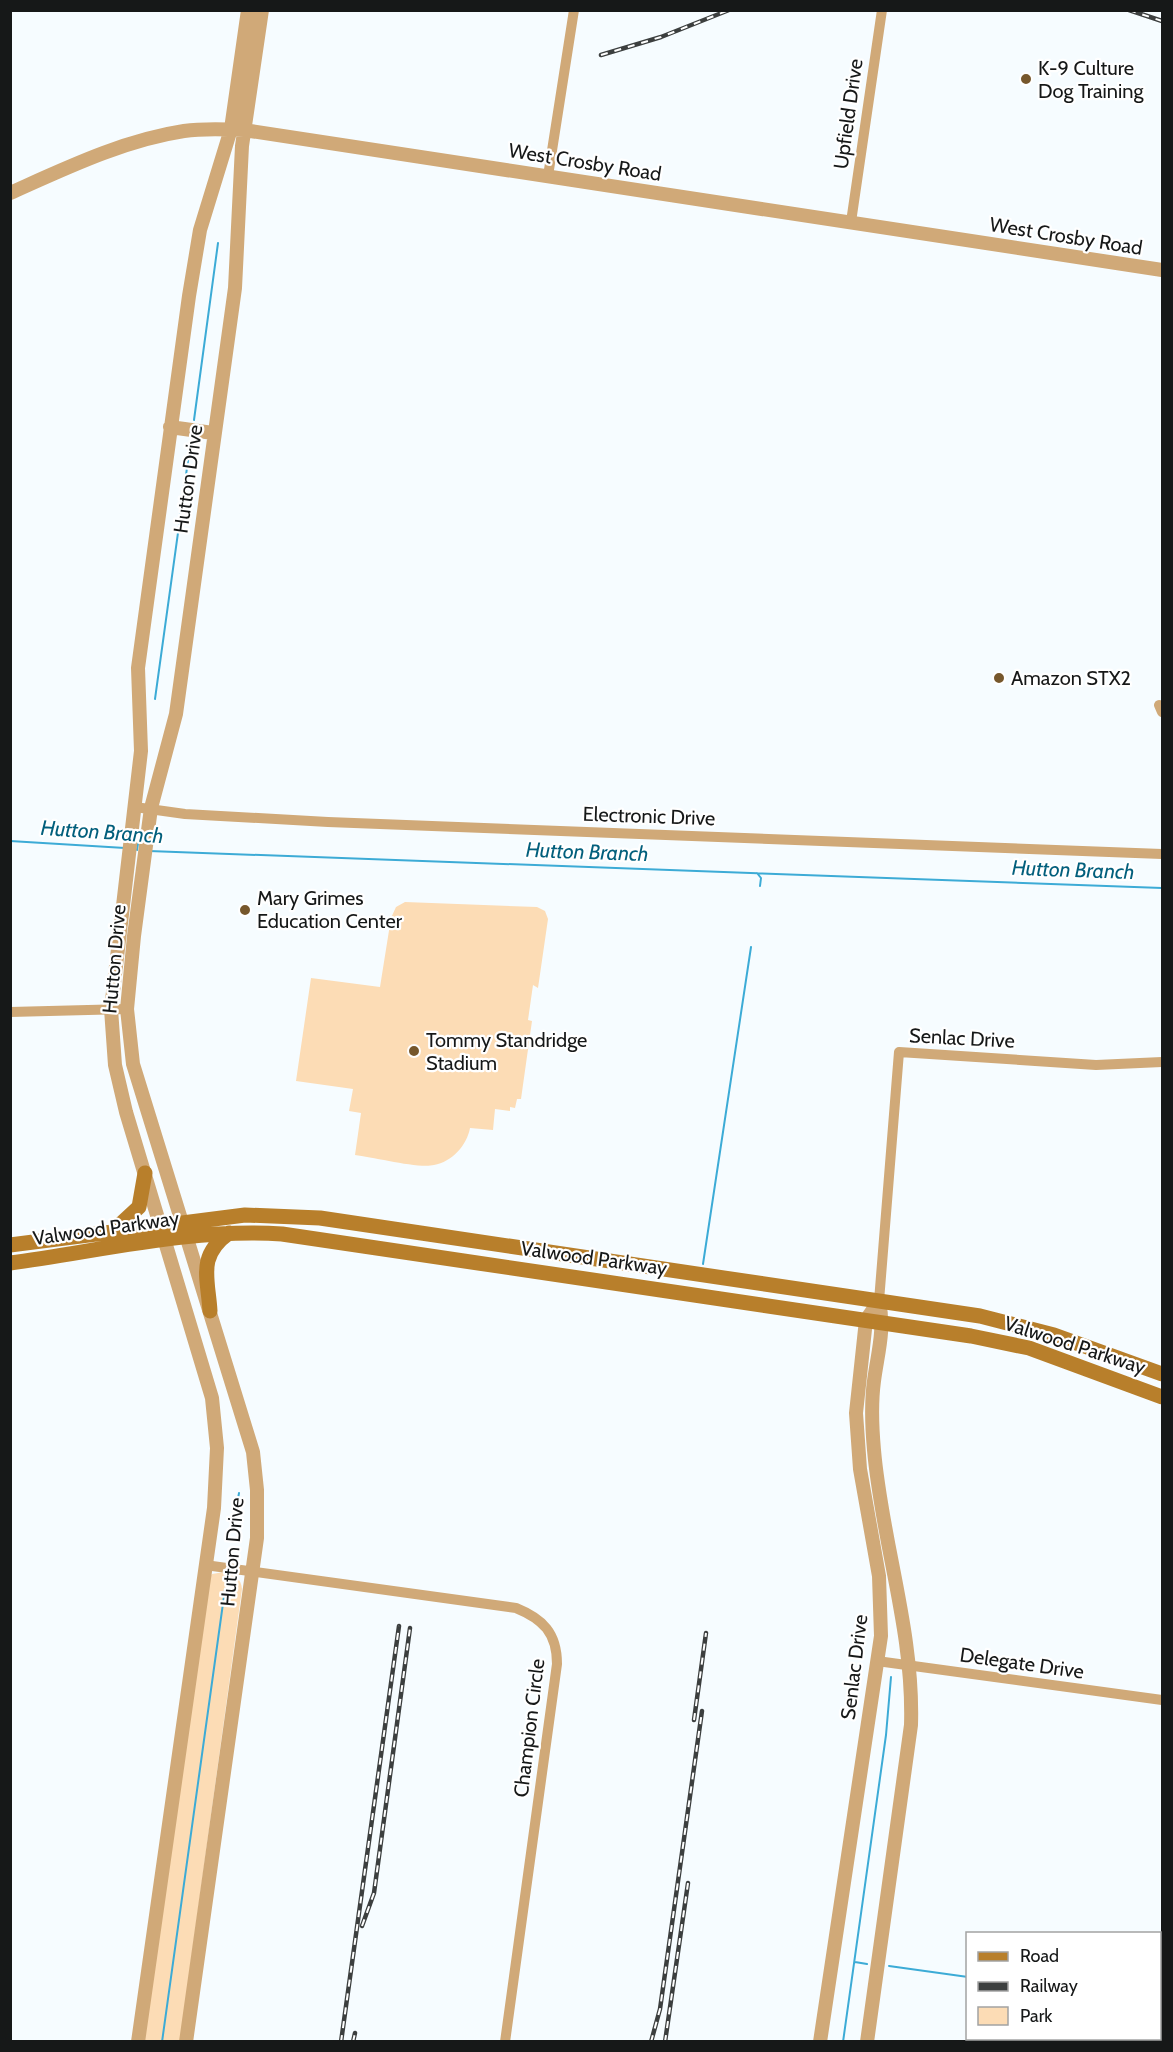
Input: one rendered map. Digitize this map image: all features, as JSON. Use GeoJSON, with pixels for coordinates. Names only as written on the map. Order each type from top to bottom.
{"type":"FeatureCollection","features":[{"type":"Feature","properties":{"kind":"main road"},"geometry":{"type":"LineString","coordinates":[[112,1232],[139,1207],[145,1173]]}},
{"type":"Feature","properties":{"kind":"main road","name":"Valwood Parkway"},"geometry":{"type":"LineString","coordinates":[[10,1263],[164,1232],[183,1221],[245,1215],[287,1215],[444,1236],[980,1316],[1019,1325],[1162,1374]]}},
{"type":"Feature","properties":{"kind":"main road","name":"Valwood Parkway"},"geometry":{"type":"LineString","coordinates":[[10,1245],[112,1232],[164,1232],[188,1237],[229,1233],[282,1234],[884,1322],[1014,1344],[1162,1396]]}},
{"type":"Feature","properties":{"kind":"main road"},"geometry":{"type":"LineString","coordinates":[[210,1311],[206,1279],[207,1263],[211,1251],[229,1233]]}},
{"type":"Feature","properties":{"kind":"main road"},"geometry":{"type":"LineString","coordinates":[[442,1257],[444,1236]]}},
{"type":"Feature","properties":{"kind":"main road"},"geometry":{"type":"LineString","coordinates":[[684,1292],[687,1272]]}},
{"type":"Feature","properties":{"kind":"main road"},"geometry":{"type":"LineString","coordinates":[[1014,1344],[1019,1325]]}},
{"type":"Feature","properties":{"kind":"street","name":"Hutton Drive"},"geometry":{"type":"LineString","coordinates":[[138,2042],[214,1508],[217,1448],[212,1398],[115,1065],[111,1009],[135,878],[176,714],[213,433],[235,288],[238,130],[248,10]]}},
{"type":"Feature","properties":{"kind":"street","name":"Hutton Drive"},"geometry":{"type":"LineString","coordinates":[[186,2042],[253,1571],[257,1526],[253,1452],[133,1064],[127,1009],[135,878],[134,822],[141,751],[138,668],[170,427],[200,230],[238,130],[262,10]]}},
{"type":"Feature","properties":{"kind":"street"},"geometry":{"type":"LineString","coordinates":[[548,176],[574,10]]}},
{"type":"Feature","properties":{"kind":"street","name":"Upfield Drive"},"geometry":{"type":"LineString","coordinates":[[851,222],[882,10]]}},
{"type":"Feature","properties":{"kind":"street","name":"West Crosby Road"},"geometry":{"type":"LineString","coordinates":[[10,193],[73,165],[143,140],[184,130],[238,130],[1162,270]]}},
{"type":"Feature","properties":{"kind":"street"},"geometry":{"type":"LineString","coordinates":[[170,427],[213,433]]}},
{"type":"Feature","properties":{"kind":"street","name":"Electronic Drive"},"geometry":{"type":"LineString","coordinates":[[135,807],[185,813],[328,822],[1162,854]]}},
{"type":"Feature","properties":{"kind":"street"},"geometry":{"type":"LineString","coordinates":[[10,1012],[127,1009]]}},
{"type":"Feature","properties":{"kind":"street","name":"Senlac Drive"},"geometry":{"type":"LineString","coordinates":[[867,2042],[911,1725],[910,1666],[903,1611],[877,1474],[873,1426],[874,1384],[884,1322],[879,1300],[899,1052],[1096,1065],[1162,1062]]}},
{"type":"Feature","properties":{"kind":"street","name":"Senlac Drive"},"geometry":{"type":"LineString","coordinates":[[820,2042],[881,1636],[879,1576],[861,1478],[856,1413],[866,1320],[879,1300]]}},
{"type":"Feature","properties":{"kind":"street"},"geometry":{"type":"LineString","coordinates":[[861,1478],[877,1474]]}},
{"type":"Feature","properties":{"kind":"street","name":"Champion Circle"},"geometry":{"type":"LineString","coordinates":[[205,1565],[516,1608],[535,1616],[548,1627],[557,1647],[557,1664],[505,2042]]}},
{"type":"Feature","properties":{"kind":"street","name":"Delegate Drive"},"geometry":{"type":"LineString","coordinates":[[877,1660],[1162,1700]]}},
{"type":"Feature","properties":{"kind":"green space","name":"Tommy Standridge Stadium"},"geometry":{"type":"Polygon","coordinates":[[[405,902],[537,907],[545,911],[548,919],[538,988],[533,985],[528,1020],[532,1021],[521,1099],[517,1099],[515,1108],[510,1107],[510,1111],[495,1109],[493,1130],[470,1128],[466,1141],[458,1152],[441,1163],[427,1166],[355,1155],[361,1113],[349,1111],[353,1089],[296,1081],[311,978],[380,987],[391,918],[396,907],[405,902]]]}},
{"type":"Feature","properties":{"kind":"green space"},"geometry":{"type":"Polygon","coordinates":[[[224,1572],[237,1578],[242,1589],[180,2041],[142,2042],[207,1580],[212,1574],[224,1572]]]}},
{"type":"Feature","properties":{"kind":"waterway"},"geometry":{"type":"LineString","coordinates":[[194,420],[218,243]]}},
{"type":"Feature","properties":{"kind":"waterway"},"geometry":{"type":"LineString","coordinates":[[155,699],[190,446]]}},
{"type":"Feature","properties":{"kind":"waterway"},"geometry":{"type":"LineString","coordinates":[[137,850],[140,830]]}},
{"type":"Feature","properties":{"kind":"waterway","name":"Hutton Branch"},"geometry":{"type":"LineString","coordinates":[[10,841],[125,848]]}},
{"type":"Feature","properties":{"kind":"waterway","name":"Hutton Branch"},"geometry":{"type":"LineString","coordinates":[[149,851],[1162,888]]}},
{"type":"Feature","properties":{"kind":"waterway"},"geometry":{"type":"LineString","coordinates":[[757,873],[761,878],[760,886]]}},
{"type":"Feature","properties":{"kind":"waterway"},"geometry":{"type":"LineString","coordinates":[[703,1264],[751,947]]}},
{"type":"Feature","properties":{"kind":"waterway"},"geometry":{"type":"LineString","coordinates":[[234,1522],[239,1493]]}},
{"type":"Feature","properties":{"kind":"waterway"},"geometry":{"type":"LineString","coordinates":[[162,2042],[225,1589]]}},
{"type":"Feature","properties":{"kind":"waterway"},"geometry":{"type":"LineString","coordinates":[[843,2042],[886,1735],[891,1677]]}},
{"type":"Feature","properties":{"kind":"waterway"},"geometry":{"type":"LineString","coordinates":[[855,1962],[867,1964]]}},
{"type":"Feature","properties":{"kind":"waterway"},"geometry":{"type":"LineString","coordinates":[[889,1966],[966,1977]]}},
{"type":"Feature","properties":{"kind":"railway"},"geometry":{"type":"LineString","coordinates":[[601,55],[661,37],[729,10]]}},
{"type":"Feature","properties":{"kind":"railway"},"geometry":{"type":"LineString","coordinates":[[1129,10],[1162,21]]}},
{"type":"Feature","properties":{"kind":"railway"},"geometry":{"type":"LineString","coordinates":[[341,2042],[399,1626]]}},
{"type":"Feature","properties":{"kind":"railway"},"geometry":{"type":"LineString","coordinates":[[362,1926],[374,1893],[410,1628]]}},
{"type":"Feature","properties":{"kind":"railway"},"geometry":{"type":"LineString","coordinates":[[694,1720],[706,1633]]}},
{"type":"Feature","properties":{"kind":"railway"},"geometry":{"type":"LineString","coordinates":[[651,2042],[660,2009],[702,1711]]}},
{"type":"Feature","properties":{"kind":"railway"},"geometry":{"type":"LineString","coordinates":[[665,2042],[688,1883]]}},
{"type":"Feature","properties":{"kind":"railway"},"geometry":{"type":"LineString","coordinates":[[353,2042],[355,2033]]}},
{"type":"Feature","properties":{"kind":"place","name":"K-9 Culture Dog Training"},"geometry":{"type":"Point","coordinates":[1026,79]}},
{"type":"Feature","properties":{"kind":"place","name":"Amazon STX2"},"geometry":{"type":"Point","coordinates":[999,678]}},
{"type":"Feature","properties":{"kind":"place","name":"Mary Grimes Education Center"},"geometry":{"type":"Point","coordinates":[245,910]}},
{"type":"Feature","properties":{"kind":"place","name":"Tommy Standridge Stadium"},"geometry":{"type":"Point","coordinates":[414,1051]}}]}
